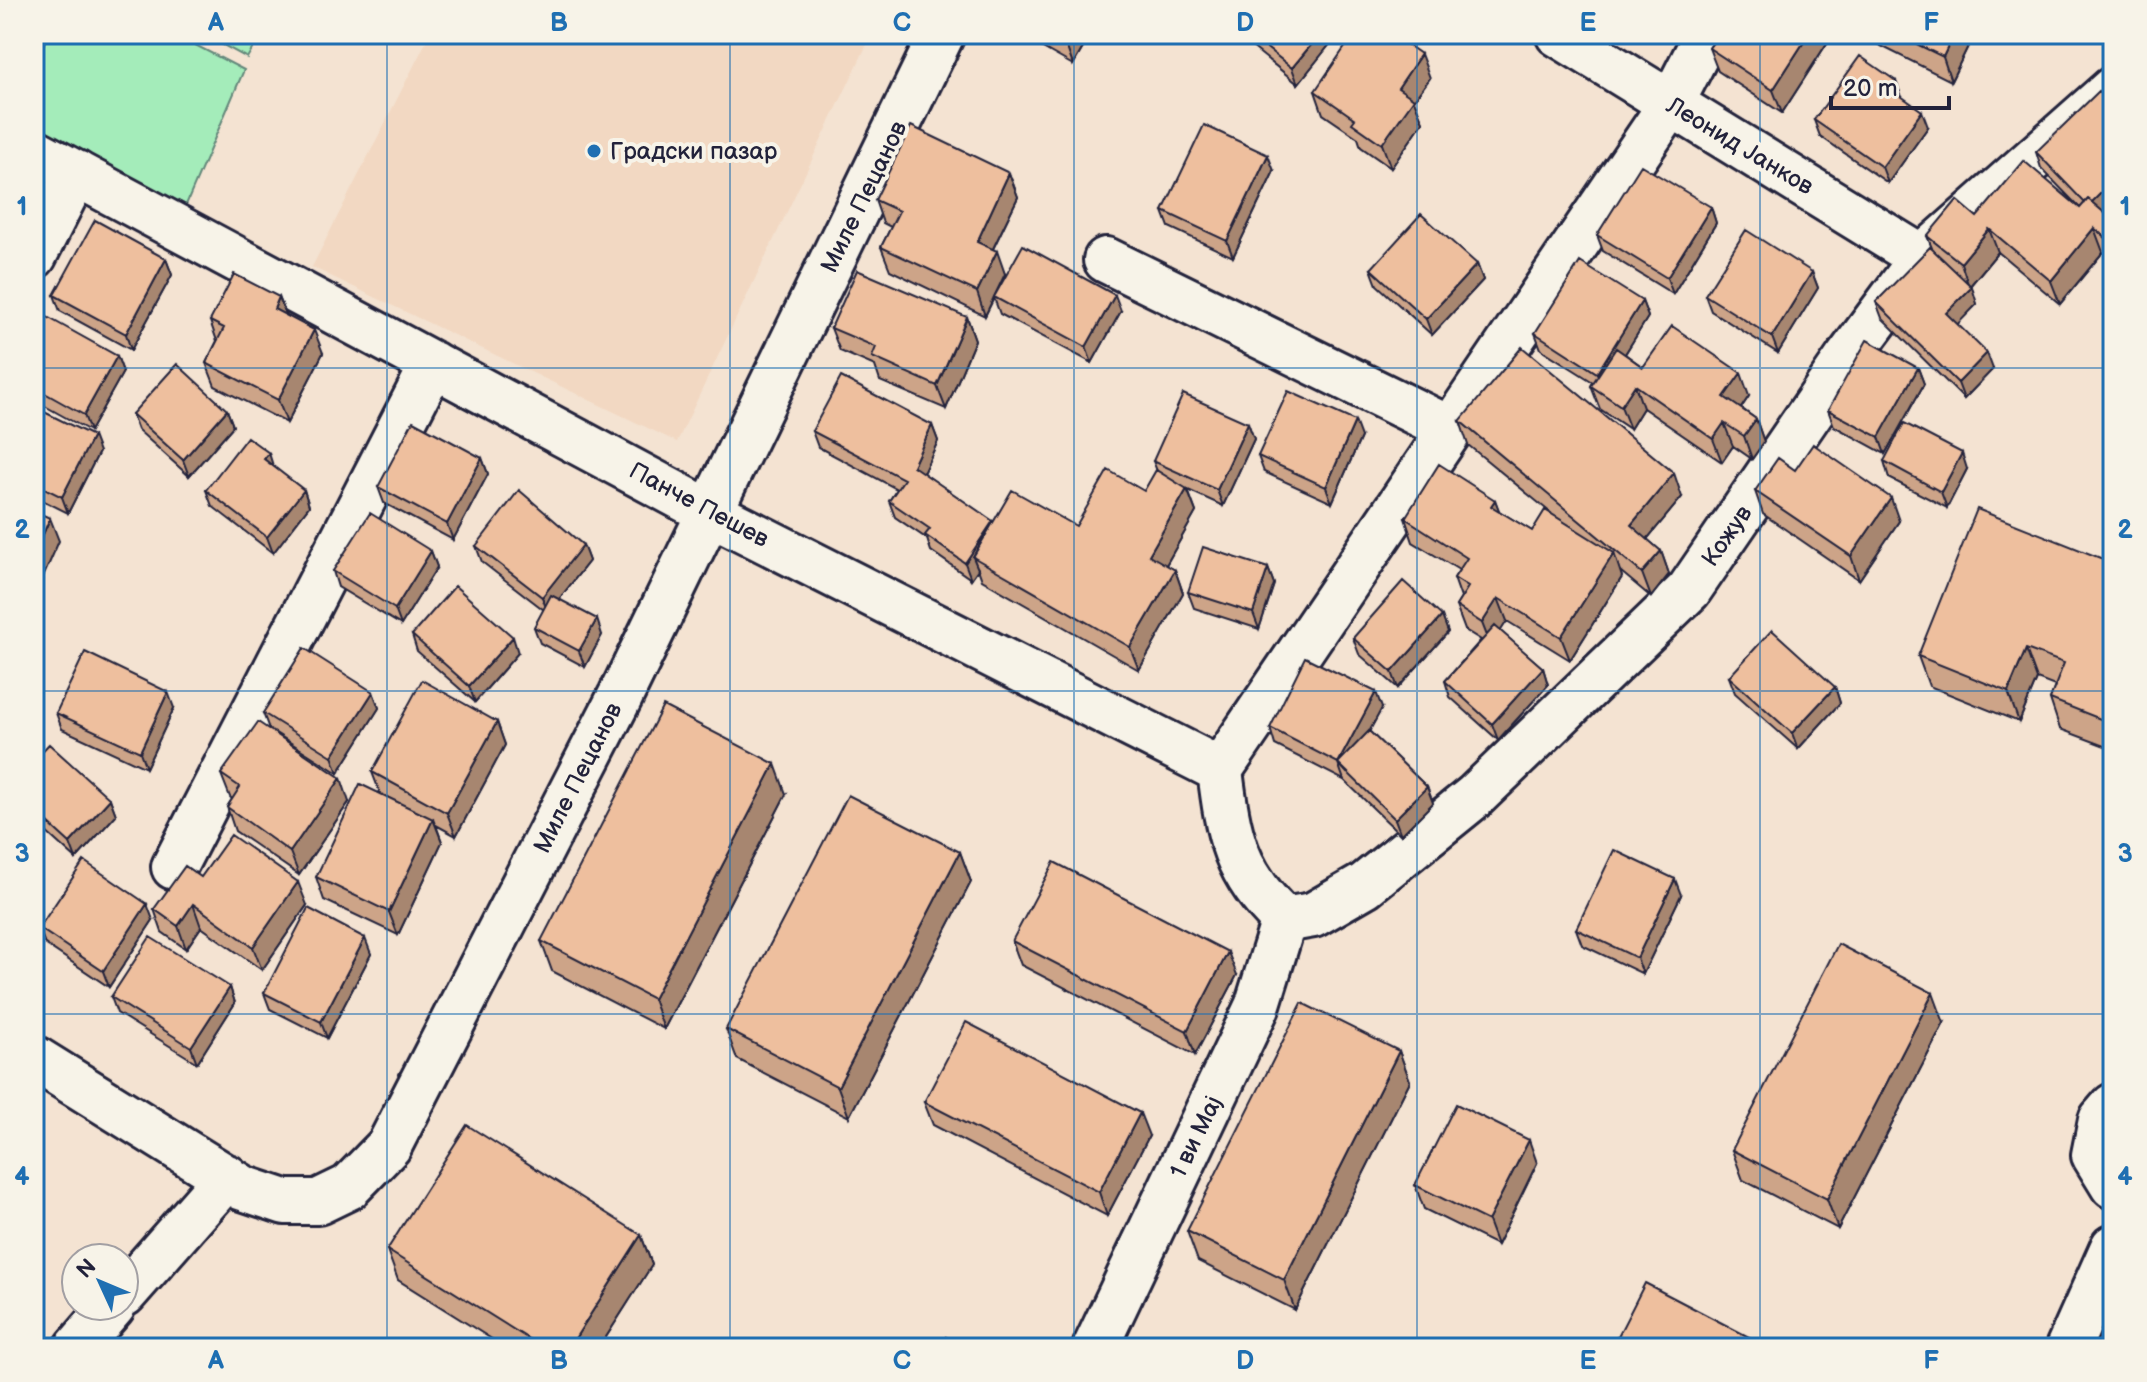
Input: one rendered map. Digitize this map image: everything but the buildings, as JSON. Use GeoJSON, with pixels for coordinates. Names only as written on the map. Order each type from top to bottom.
{"type":"FeatureCollection","features":[{"type":"Feature","properties":{"kind":"street","name":"Миле Пецанов"},"geometry":{"type":"LineString","coordinates":[[34,1058],[243,1188],[285,1202],[318,1202],[349,1187],[389,1146],[614,709],[942,34]]}},
{"type":"Feature","properties":{"kind":"street","name":"Леонид Јанков"},"geometry":{"type":"LineString","coordinates":[[1558,34],[1922,258]]}},
{"type":"Feature","properties":{"kind":"street"},"geometry":{"type":"LineString","coordinates":[[1284,920],[1257,894],[1235,853],[1220,770],[1671,104],[1707,34]]}},
{"type":"Feature","properties":{"kind":"street","name":"Кожув"},"geometry":{"type":"LineString","coordinates":[[1284,920],[1313,915],[1365,885],[1463,806],[1689,590],[1847,359],[1922,258],[2113,89]]}},
{"type":"Feature","properties":{"kind":"street","name":"Панче Пешев"},"geometry":{"type":"LineString","coordinates":[[34,151],[709,512],[1220,770]]}},
{"type":"Feature","properties":{"kind":"street"},"geometry":{"type":"LineString","coordinates":[[34,256],[76,173]]}},
{"type":"Feature","properties":{"kind":"street"},"geometry":{"type":"LineString","coordinates":[[1106,260],[1450,429]]}},
{"type":"Feature","properties":{"kind":"street"},"geometry":{"type":"LineString","coordinates":[[174,867],[433,364]]}},
{"type":"Feature","properties":{"kind":"street","name":"1 ви Мај"},"geometry":{"type":"LineString","coordinates":[[1095,1348],[1257,1007],[1284,920]]}},
{"type":"Feature","properties":{"kind":"street"},"geometry":{"type":"LineString","coordinates":[[2109,1182],[2094,1155],[2101,1120],[2113,1106]]}},
{"type":"Feature","properties":{"kind":"street"},"geometry":{"type":"LineString","coordinates":[[140,1276],[227,1177]]}},
{"type":"Feature","properties":{"kind":"street"},"geometry":{"type":"LineString","coordinates":[[2068,1348],[2113,1247]]}},
{"type":"Feature","properties":{"kind":"street"},"geometry":{"type":"LineString","coordinates":[[77,1348],[99,1322]]}},
{"type":"Feature","properties":{"kind":"shaded area","name":"Градски пазар"},"geometry":{"type":"Polygon","coordinates":[[[430,34],[872,34],[677,442],[312,267],[430,34]]]}},
{"type":"Feature","properties":{"kind":"green space"},"geometry":{"type":"Polygon","coordinates":[[[49,34],[174,34],[244,70],[186,205],[34,133],[34,62],[49,34]]]}},
{"type":"Feature","properties":{"kind":"green space"},"geometry":{"type":"Polygon","coordinates":[[[203,34],[261,34],[247,58],[203,34]]]}},
{"type":"Feature","properties":{"kind":"place","name":"Градски пазар"},"geometry":{"type":"Point","coordinates":[594,151]}}]}
